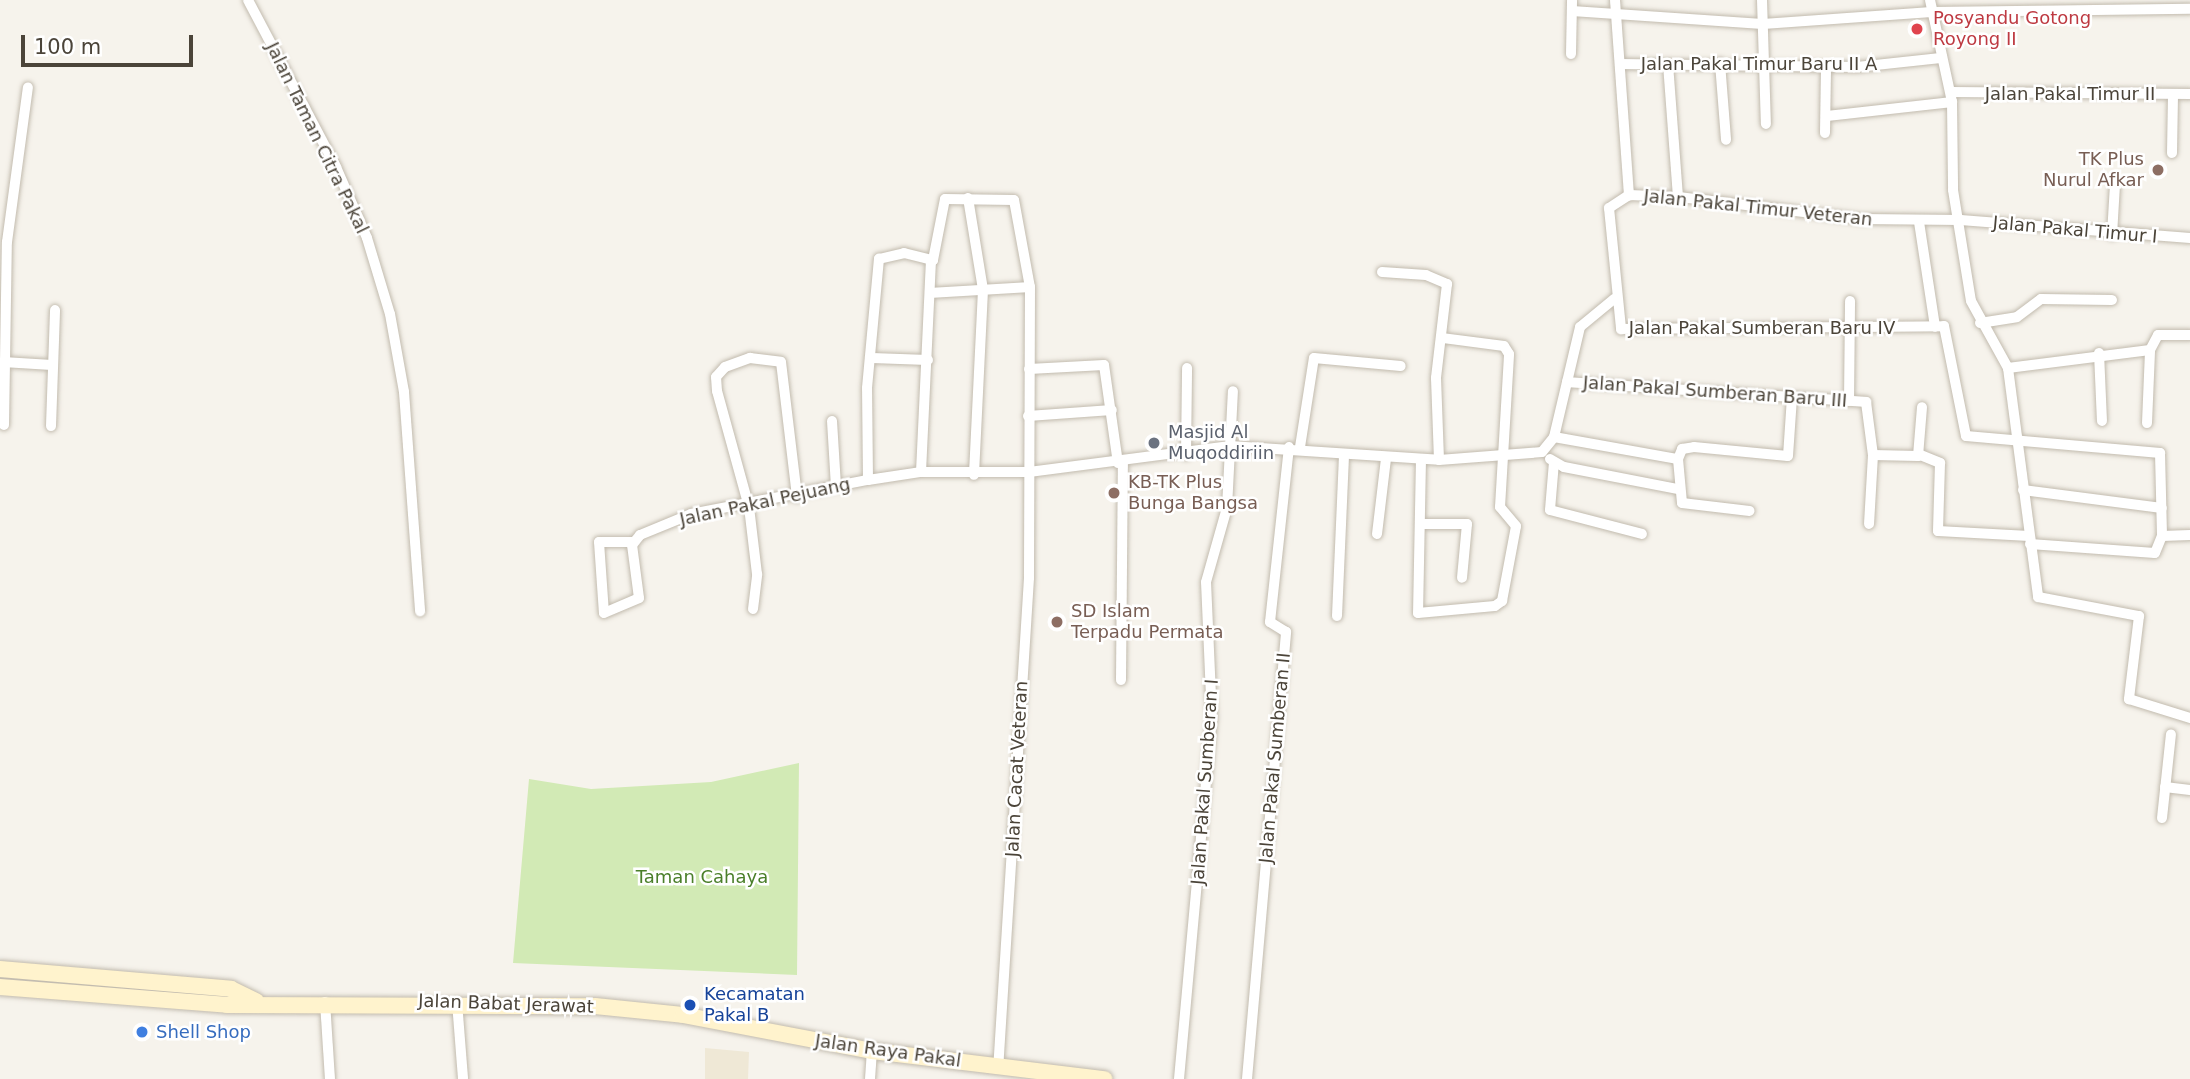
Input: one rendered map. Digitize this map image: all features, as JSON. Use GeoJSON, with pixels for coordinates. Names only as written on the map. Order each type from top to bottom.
{"type":"FeatureCollection","features":[{"type":"Feature","properties":{"kind":"main road","name":"Jalan Babat Jerawat"},"geometry":{"type":"LineString","coordinates":[[0,969],[231,989],[256,1001]]}},
{"type":"Feature","properties":{"kind":"main road","name":"Jalan Babat Jerawat"},"geometry":{"type":"LineString","coordinates":[[0,987],[127,1000],[457,1002],[636,1010],[755,1030]]}},
{"type":"Feature","properties":{"kind":"main road","name":"Jalan Raya Pakal"},"geometry":{"type":"LineString","coordinates":[[755,1030],[872,1051],[999,1057],[1104,1079]]}},
{"type":"Feature","properties":{"kind":"street","name":"Jalan Taman Citra Pakal"},"geometry":{"type":"LineString","coordinates":[[248,0],[336,167],[367,238],[390,314],[404,392],[420,611]]}},
{"type":"Feature","properties":{"kind":"street"},"geometry":{"type":"LineString","coordinates":[[1762,0],[1768,63],[1766,124]]}},
{"type":"Feature","properties":{"kind":"street"},"geometry":{"type":"LineString","coordinates":[[1930,0],[1941,58],[1952,97],[1953,190],[1980,323],[2008,368],[2013,437],[2022,491],[2026,539],[2043,601],[2139,616],[2129,699],[2190,718]]}},
{"type":"Feature","properties":{"kind":"street"},"geometry":{"type":"LineString","coordinates":[[1571,54],[1572,5],[1615,6],[1763,24],[1932,12],[2103,5],[2190,9]]}},
{"type":"Feature","properties":{"kind":"street"},"geometry":{"type":"LineString","coordinates":[[1615,6],[1629,195]]}},
{"type":"Feature","properties":{"kind":"street","name":"Jalan Pakal Timur Baru II A"},"geometry":{"type":"LineString","coordinates":[[1620,64],[1768,63],[1826,68],[1941,58]]}},
{"type":"Feature","properties":{"kind":"street"},"geometry":{"type":"LineString","coordinates":[[1720,63],[1726,140]]}},
{"type":"Feature","properties":{"kind":"street"},"geometry":{"type":"LineString","coordinates":[[1668,64],[1678,197]]}},
{"type":"Feature","properties":{"kind":"street"},"geometry":{"type":"LineString","coordinates":[[1825,133],[1826,68]]}},
{"type":"Feature","properties":{"kind":"street"},"geometry":{"type":"LineString","coordinates":[[4,425],[3,285],[6,188],[28,87]]}},
{"type":"Feature","properties":{"kind":"street"},"geometry":{"type":"LineString","coordinates":[[2172,153],[2173,94]]}},
{"type":"Feature","properties":{"kind":"street","name":"Jalan Pakal Timur II"},"geometry":{"type":"LineString","coordinates":[[1827,116],[1952,97],[2190,94]]}},
{"type":"Feature","properties":{"kind":"street"},"geometry":{"type":"LineString","coordinates":[[2112,236],[2115,184]]}},
{"type":"Feature","properties":{"kind":"street","name":"Jalan Pakal Timur Veteran"},"geometry":{"type":"LineString","coordinates":[[1614,299],[1609,208],[1629,195],[1678,197],[1919,222],[1961,220]]}},
{"type":"Feature","properties":{"kind":"street"},"geometry":{"type":"LineString","coordinates":[[921,472],[931,261],[940,202],[968,198],[982,290],[974,475]]}},
{"type":"Feature","properties":{"kind":"street","name":"Jalan Cacat Veteran"},"geometry":{"type":"LineString","coordinates":[[968,198],[1016,202],[1030,286],[1029,597],[999,1057]]}},
{"type":"Feature","properties":{"kind":"street","name":"Jalan Pakal Timur I"},"geometry":{"type":"LineString","coordinates":[[1961,220],[2112,236],[2190,238]]}},
{"type":"Feature","properties":{"kind":"street"},"geometry":{"type":"LineString","coordinates":[[1873,455],[1918,454],[1940,463],[1938,531],[2155,553],[2162,536],[2165,464],[2160,453],[2013,437],[1966,436],[1950,332],[1935,327],[1919,222]]}},
{"type":"Feature","properties":{"kind":"street"},"geometry":{"type":"LineString","coordinates":[[868,480],[879,259],[904,253],[931,261]]}},
{"type":"Feature","properties":{"kind":"street"},"geometry":{"type":"LineString","coordinates":[[1382,272],[1446,282],[1436,378],[1439,460]]}},
{"type":"Feature","properties":{"kind":"street"},"geometry":{"type":"LineString","coordinates":[[930,293],[1030,286]]}},
{"type":"Feature","properties":{"kind":"street"},"geometry":{"type":"LineString","coordinates":[[1614,299],[1580,327],[1554,438],[1542,453],[1554,462],[1677,489]]}},
{"type":"Feature","properties":{"kind":"street","name":"Jalan Pakal Sumberan Baru IV"},"geometry":{"type":"LineString","coordinates":[[1614,299],[1622,330],[1850,330],[1935,327]]}},
{"type":"Feature","properties":{"kind":"street"},"geometry":{"type":"LineString","coordinates":[[1980,323],[2017,317],[2041,299],[2112,300]]}},
{"type":"Feature","properties":{"kind":"street"},"geometry":{"type":"LineString","coordinates":[[1849,401],[1850,301]]}},
{"type":"Feature","properties":{"kind":"street"},"geometry":{"type":"LineString","coordinates":[[51,426],[55,310]]}},
{"type":"Feature","properties":{"kind":"street"},"geometry":{"type":"LineString","coordinates":[[2147,423],[2150,350],[2158,335],[2190,335]]}},
{"type":"Feature","properties":{"kind":"street"},"geometry":{"type":"LineString","coordinates":[[1421,459],[1423,524],[1418,613],[1502,601],[1516,523],[1500,507],[1508,351],[1442,338]]}},
{"type":"Feature","properties":{"kind":"street"},"geometry":{"type":"LineString","coordinates":[[2008,368],[2099,353],[2150,350]]}},
{"type":"Feature","properties":{"kind":"street"},"geometry":{"type":"LineString","coordinates":[[2099,353],[2102,421]]}},
{"type":"Feature","properties":{"kind":"street"},"geometry":{"type":"LineString","coordinates":[[753,609],[757,574],[749,507],[717,391],[716,377],[725,366],[750,358],[781,362],[797,497]]}},
{"type":"Feature","properties":{"kind":"street"},"geometry":{"type":"LineString","coordinates":[[872,358],[928,360]]}},
{"type":"Feature","properties":{"kind":"street"},"geometry":{"type":"LineString","coordinates":[[1295,447],[1314,358],[1401,366]]}},
{"type":"Feature","properties":{"kind":"street"},"geometry":{"type":"LineString","coordinates":[[3,363],[52,365]]}},
{"type":"Feature","properties":{"kind":"street"},"geometry":{"type":"LineString","coordinates":[[1029,369],[1102,363],[1121,462],[1121,680]]}},
{"type":"Feature","properties":{"kind":"street"},"geometry":{"type":"LineString","coordinates":[[1186,454],[1187,368]]}},
{"type":"Feature","properties":{"kind":"street","name":"Jalan Pakal Sumberan Baru III"},"geometry":{"type":"LineString","coordinates":[[1567,382],[1868,403],[1873,455],[1869,524]]}},
{"type":"Feature","properties":{"kind":"street","name":"Jalan Pakal Sumberan I"},"geometry":{"type":"LineString","coordinates":[[1180,1076],[1212,719],[1206,582],[1227,508],[1233,391]]}},
{"type":"Feature","properties":{"kind":"street"},"geometry":{"type":"LineString","coordinates":[[1750,511],[1690,506],[1679,500],[1678,459],[1682,449],[1695,447],[1788,456],[1792,398]]}},
{"type":"Feature","properties":{"kind":"street"},"geometry":{"type":"LineString","coordinates":[[1918,454],[1922,407]]}},
{"type":"Feature","properties":{"kind":"street"},"geometry":{"type":"LineString","coordinates":[[1028,416],[1112,410]]}},
{"type":"Feature","properties":{"kind":"street"},"geometry":{"type":"LineString","coordinates":[[832,421],[836,487]]}},
{"type":"Feature","properties":{"kind":"street"},"geometry":{"type":"LineString","coordinates":[[1554,438],[1678,459]]}},
{"type":"Feature","properties":{"kind":"street","name":"Jalan Pakal Pejuang"},"geometry":{"type":"LineString","coordinates":[[633,542],[691,514],[749,507],[868,480],[921,472],[974,475],[1028,472],[1186,454],[1230,446],[1295,447],[1344,455],[1439,460],[1542,453]]}},
{"type":"Feature","properties":{"kind":"street","name":"Jalan Pakal Sumberan II"},"geometry":{"type":"LineString","coordinates":[[1247,1079],[1286,632],[1270,622],[1295,447]]}},
{"type":"Feature","properties":{"kind":"street"},"geometry":{"type":"LineString","coordinates":[[1337,616],[1344,455]]}},
{"type":"Feature","properties":{"kind":"street"},"geometry":{"type":"LineString","coordinates":[[1377,534],[1386,458]]}},
{"type":"Feature","properties":{"kind":"street"},"geometry":{"type":"LineString","coordinates":[[1554,462],[1550,510],[1642,534]]}},
{"type":"Feature","properties":{"kind":"street"},"geometry":{"type":"LineString","coordinates":[[2022,491],[2162,508]]}},
{"type":"Feature","properties":{"kind":"street"},"geometry":{"type":"LineString","coordinates":[[1423,524],[1467,524],[1462,578]]}},
{"type":"Feature","properties":{"kind":"street"},"geometry":{"type":"LineString","coordinates":[[2162,536],[2190,535]]}},
{"type":"Feature","properties":{"kind":"street"},"geometry":{"type":"LineString","coordinates":[[599,542],[633,542],[639,598],[604,613],[599,542]]}},
{"type":"Feature","properties":{"kind":"street"},"geometry":{"type":"LineString","coordinates":[[2162,818],[2171,734]]}},
{"type":"Feature","properties":{"kind":"street"},"geometry":{"type":"LineString","coordinates":[[2165,787],[2190,790]]}},
{"type":"Feature","properties":{"kind":"street"},"geometry":{"type":"LineString","coordinates":[[325,1002],[330,1079]]}},
{"type":"Feature","properties":{"kind":"street"},"geometry":{"type":"LineString","coordinates":[[457,1002],[463,1079]]}},
{"type":"Feature","properties":{"kind":"street"},"geometry":{"type":"LineString","coordinates":[[870,1079],[872,1051]]}},
{"type":"Feature","properties":{"kind":"shaded area"},"geometry":{"type":"Polygon","coordinates":[[[705,1048],[749,1052],[748,1079],[705,1079],[705,1048]]]}},
{"type":"Feature","properties":{"kind":"green space","name":"Taman Cahaya"},"geometry":{"type":"Polygon","coordinates":[[[799,763],[797,975],[513,963],[529,779],[591,789],[711,782],[799,763]]]}},
{"type":"Feature","properties":{"kind":"place","name":"Posyandu Gotong Royong II"},"geometry":{"type":"Point","coordinates":[1917,29]}},
{"type":"Feature","properties":{"kind":"place","name":"TK Plus Nurul Afkar"},"geometry":{"type":"Point","coordinates":[2158,170]}},
{"type":"Feature","properties":{"kind":"place","name":"Masjid Al Muqoddiriin"},"geometry":{"type":"Point","coordinates":[1154,443]}},
{"type":"Feature","properties":{"kind":"place","name":"KB-TK Plus Bunga Bangsa"},"geometry":{"type":"Point","coordinates":[1114,493]}},
{"type":"Feature","properties":{"kind":"place","name":"SD Islam Terpadu Permata"},"geometry":{"type":"Point","coordinates":[1057,622]}},
{"type":"Feature","properties":{"kind":"place","name":"Kecamatan Pakal B"},"geometry":{"type":"Point","coordinates":[690,1005]}},
{"type":"Feature","properties":{"kind":"place","name":"Shell Shop"},"geometry":{"type":"Point","coordinates":[142,1032]}}]}
